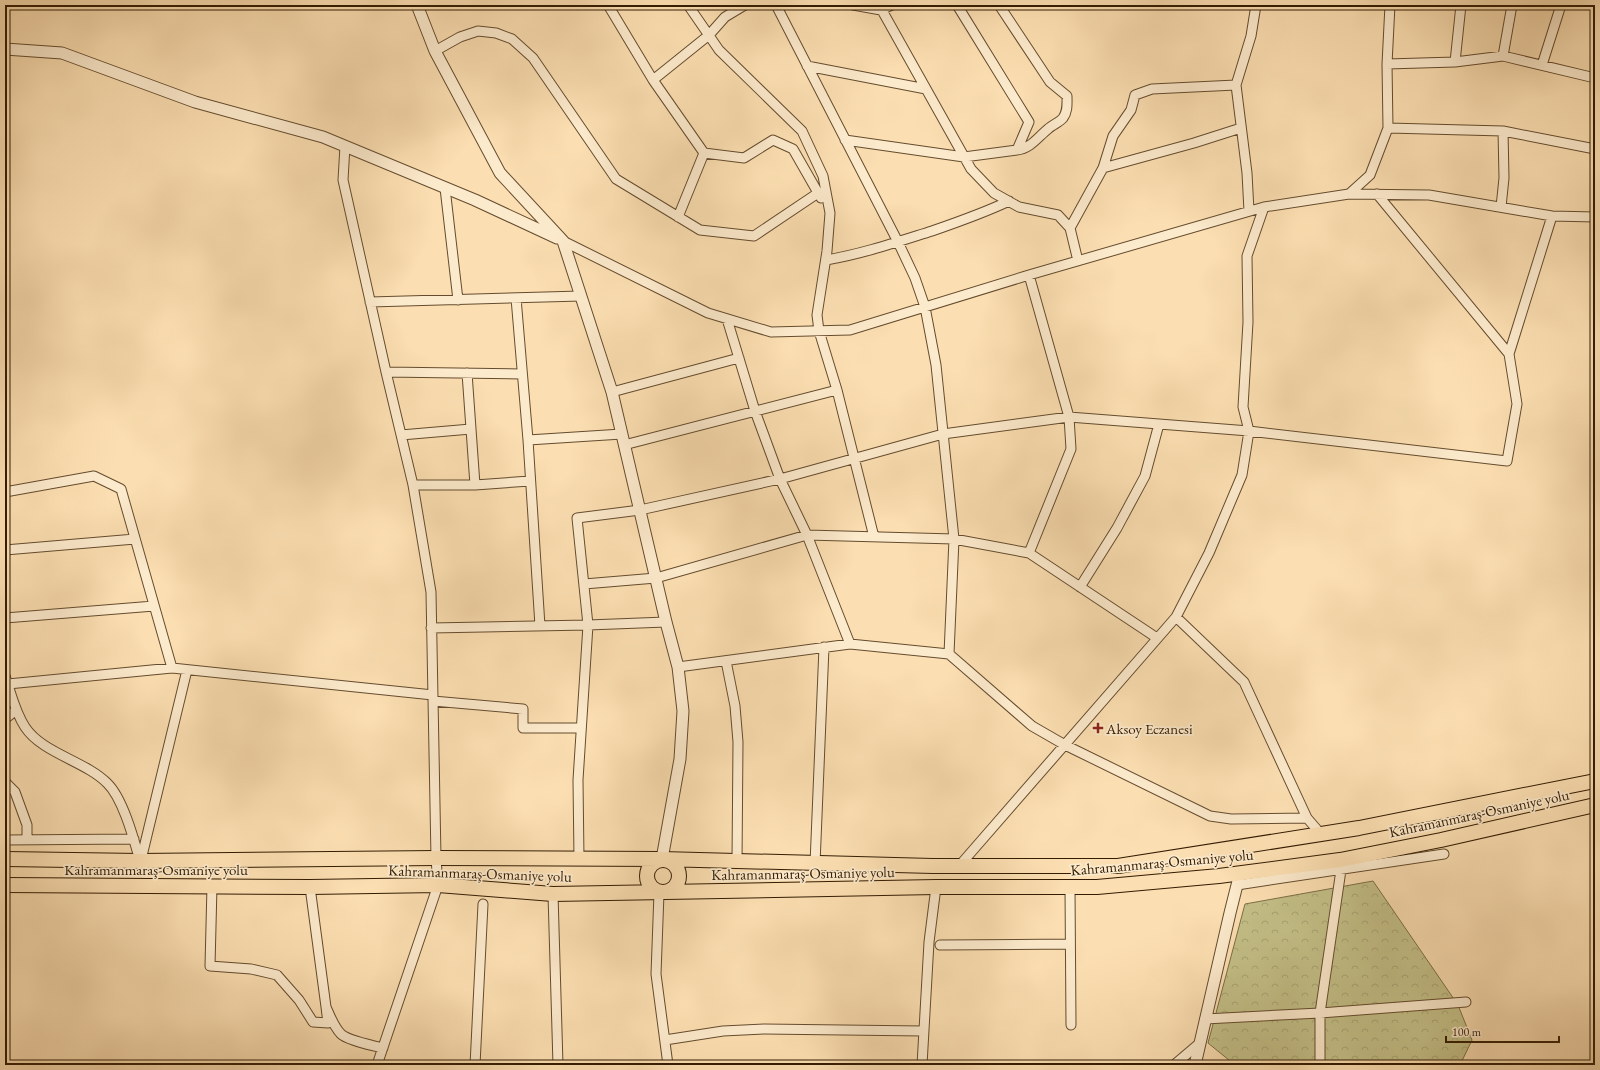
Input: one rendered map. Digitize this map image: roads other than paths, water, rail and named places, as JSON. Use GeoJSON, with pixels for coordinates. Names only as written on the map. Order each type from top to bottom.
{"type":"FeatureCollection","features":[{"type":"Feature","properties":{"kind":"highway","name":"Kahramanmaraş-Osmaniye yolu"},"geometry":{"type":"LineString","coordinates":[[5,859],[140,861],[436,858],[665,860],[960,866],[1118,866],[1400,820],[1595,781]]}},
{"type":"Feature","properties":{"kind":"highway","name":"Kahramanmaraş-Osmaniye yolu"},"geometry":{"type":"LineString","coordinates":[[5,885],[310,887],[438,885],[553,894],[936,887],[1097,887],[1239,879],[1441,840],[1595,805]]}},
{"type":"Feature","properties":{"kind":"highway"},"geometry":{"type":"LineString","coordinates":[[665,860],[677,868],[679,878],[674,888],[662,893],[655,890],[648,882],[647,877],[650,867],[658,861],[665,860]]}},
{"type":"Feature","properties":{"kind":"street"},"geometry":{"type":"LineString","coordinates":[[417,5],[435,51],[500,173],[563,241],[612,392],[678,667],[683,711],[680,759],[665,860]]}},
{"type":"Feature","properties":{"kind":"street"},"geometry":{"type":"LineString","coordinates":[[608,5],[653,80],[704,153],[744,158],[773,140],[793,149],[830,213]]}},
{"type":"Feature","properties":{"kind":"street"},"geometry":{"type":"LineString","coordinates":[[688,5],[719,50],[802,131],[823,176],[830,213],[826,260],[817,315],[819,331],[837,390],[874,537]]}},
{"type":"Feature","properties":{"kind":"street"},"geometry":{"type":"LineString","coordinates":[[653,80],[709,35],[725,17],[745,5]]}},
{"type":"Feature","properties":{"kind":"street"},"geometry":{"type":"LineString","coordinates":[[776,5],[916,278],[925,307],[936,365],[954,539],[949,654]]}},
{"type":"Feature","properties":{"kind":"street"},"geometry":{"type":"LineString","coordinates":[[853,5],[880,7],[892,5]]}},
{"type":"Feature","properties":{"kind":"street"},"geometry":{"type":"LineString","coordinates":[[957,5],[1029,122],[1017,150]]}},
{"type":"Feature","properties":{"kind":"street"},"geometry":{"type":"LineString","coordinates":[[846,140],[964,157],[1022,150],[1032,145],[1048,129],[1063,118],[1068,108],[1067,96],[1050,82],[999,5]]}},
{"type":"Feature","properties":{"kind":"street"},"geometry":{"type":"LineString","coordinates":[[1250,211],[1236,85],[1251,36],[1256,5]]}},
{"type":"Feature","properties":{"kind":"street"},"geometry":{"type":"LineString","coordinates":[[1349,194],[1370,175],[1388,128],[1387,64],[1390,5]]}},
{"type":"Feature","properties":{"kind":"street"},"geometry":{"type":"LineString","coordinates":[[1455,62],[1461,5]]}},
{"type":"Feature","properties":{"kind":"street"},"geometry":{"type":"LineString","coordinates":[[1503,56],[1512,5]]}},
{"type":"Feature","properties":{"kind":"street"},"geometry":{"type":"LineString","coordinates":[[1542,65],[1560,5]]}},
{"type":"Feature","properties":{"kind":"street"},"geometry":{"type":"LineString","coordinates":[[880,7],[971,169],[994,193],[1019,207],[1058,215],[1070,228],[1078,261]]}},
{"type":"Feature","properties":{"kind":"street"},"geometry":{"type":"LineString","coordinates":[[435,51],[460,37],[478,31],[496,33],[512,39],[532,58],[616,179],[700,230],[754,236],[818,193]]}},
{"type":"Feature","properties":{"kind":"street"},"geometry":{"type":"LineString","coordinates":[[5,49],[62,53],[195,102],[323,137],[445,188],[563,241],[708,314],[771,332],[850,330],[1029,275],[1264,207],[1349,194],[1429,195],[1552,216],[1595,217]]}},
{"type":"Feature","properties":{"kind":"street"},"geometry":{"type":"LineString","coordinates":[[1387,64],[1455,62],[1503,56],[1595,78]]}},
{"type":"Feature","properties":{"kind":"street"},"geometry":{"type":"LineString","coordinates":[[807,66],[926,89]]}},
{"type":"Feature","properties":{"kind":"street"},"geometry":{"type":"LineString","coordinates":[[1070,228],[1103,168],[1113,136],[1131,110],[1136,95],[1152,89],[1236,85]]}},
{"type":"Feature","properties":{"kind":"street"},"geometry":{"type":"LineString","coordinates":[[1103,168],[1194,143],[1241,128]]}},
{"type":"Feature","properties":{"kind":"street"},"geometry":{"type":"LineString","coordinates":[[1388,128],[1503,131],[1595,149]]}},
{"type":"Feature","properties":{"kind":"street"},"geometry":{"type":"LineString","coordinates":[[1501,207],[1504,178],[1503,131]]}},
{"type":"Feature","properties":{"kind":"street"},"geometry":{"type":"LineString","coordinates":[[345,146],[343,180],[413,485],[431,592],[436,858],[438,885],[377,1065]]}},
{"type":"Feature","properties":{"kind":"street"},"geometry":{"type":"LineString","coordinates":[[678,217],[704,153]]}},
{"type":"Feature","properties":{"kind":"street"},"geometry":{"type":"LineString","coordinates":[[445,188],[458,300]]}},
{"type":"Feature","properties":{"kind":"street"},"geometry":{"type":"LineString","coordinates":[[1377,194],[1509,354]]}},
{"type":"Feature","properties":{"kind":"street"},"geometry":{"type":"LineString","coordinates":[[826,260],[848,256],[898,242],[986,212],[1009,201]]}},
{"type":"Feature","properties":{"kind":"street"},"geometry":{"type":"LineString","coordinates":[[960,866],[1176,617],[1209,553],[1242,475],[1249,431],[1243,407],[1248,322],[1248,256],[1264,207]]}},
{"type":"Feature","properties":{"kind":"street"},"geometry":{"type":"LineString","coordinates":[[579,859],[578,780],[588,625],[577,518],[640,510],[780,479],[943,434],[1069,416],[1249,431],[1507,461],[1517,404],[1509,354],[1552,216]]}},
{"type":"Feature","properties":{"kind":"street"},"geometry":{"type":"LineString","coordinates":[[1029,275],[1069,416],[1071,449],[1029,553]]}},
{"type":"Feature","properties":{"kind":"street"},"geometry":{"type":"LineString","coordinates":[[370,302],[581,296]]}},
{"type":"Feature","properties":{"kind":"street"},"geometry":{"type":"LineString","coordinates":[[516,298],[528,440],[540,626]]}},
{"type":"Feature","properties":{"kind":"street"},"geometry":{"type":"LineString","coordinates":[[727,319],[755,411],[780,479],[807,535],[850,644]]}},
{"type":"Feature","properties":{"kind":"street"},"geometry":{"type":"LineString","coordinates":[[612,392],[739,358]]}},
{"type":"Feature","properties":{"kind":"street"},"geometry":{"type":"LineString","coordinates":[[386,372],[522,374]]}},
{"type":"Feature","properties":{"kind":"street"},"geometry":{"type":"LineString","coordinates":[[467,373],[475,485]]}},
{"type":"Feature","properties":{"kind":"street"},"geometry":{"type":"LineString","coordinates":[[528,440],[623,440],[755,411],[837,390]]}},
{"type":"Feature","properties":{"kind":"street"},"geometry":{"type":"LineString","coordinates":[[1080,587],[1117,528],[1145,476],[1159,424]]}},
{"type":"Feature","properties":{"kind":"street"},"geometry":{"type":"LineString","coordinates":[[401,435],[471,429]]}},
{"type":"Feature","properties":{"kind":"street"},"geometry":{"type":"LineString","coordinates":[[5,492],[94,476],[121,489],[172,668]]}},
{"type":"Feature","properties":{"kind":"street"},"geometry":{"type":"LineString","coordinates":[[413,485],[475,485],[530,481]]}},
{"type":"Feature","properties":{"kind":"street"},"geometry":{"type":"LineString","coordinates":[[584,584],[656,578],[807,535],[954,539],[1029,553],[1157,638]]}},
{"type":"Feature","properties":{"kind":"street"},"geometry":{"type":"LineString","coordinates":[[5,550],[135,539]]}},
{"type":"Feature","properties":{"kind":"street"},"geometry":{"type":"LineString","coordinates":[[5,618],[154,606]]}},
{"type":"Feature","properties":{"kind":"street"},"geometry":{"type":"LineString","coordinates":[[1176,617],[1244,682],[1307,818],[1320,833]]}},
{"type":"Feature","properties":{"kind":"street"},"geometry":{"type":"LineString","coordinates":[[432,628],[666,622]]}},
{"type":"Feature","properties":{"kind":"street"},"geometry":{"type":"LineString","coordinates":[[678,667],[850,644],[949,654],[1032,726],[1065,745],[1210,816],[1231,819],[1307,818]]}},
{"type":"Feature","properties":{"kind":"street"},"geometry":{"type":"LineString","coordinates":[[815,864],[824,648]]}},
{"type":"Feature","properties":{"kind":"street"},"geometry":{"type":"LineString","coordinates":[[726,661],[735,706],[738,742],[737,862]]}},
{"type":"Feature","properties":{"kind":"street"},"geometry":{"type":"LineString","coordinates":[[140,861],[134,839],[118,799],[109,784],[97,774],[39,742],[25,728],[16,710],[6,680],[172,668],[523,709],[523,728],[581,728]]}},
{"type":"Feature","properties":{"kind":"street"},"geometry":{"type":"LineString","coordinates":[[140,861],[187,670]]}},
{"type":"Feature","properties":{"kind":"street"},"geometry":{"type":"LineString","coordinates":[[5,719],[16,710]]}},
{"type":"Feature","properties":{"kind":"street"},"geometry":{"type":"LineString","coordinates":[[5,782],[15,792],[27,825],[27,840]]}},
{"type":"Feature","properties":{"kind":"street"},"geometry":{"type":"LineString","coordinates":[[5,840],[134,839]]}},
{"type":"Feature","properties":{"kind":"street"},"geometry":{"type":"LineString","coordinates":[[1195,1065],[1239,879],[1341,870],[1444,854]]}},
{"type":"Feature","properties":{"kind":"street"},"geometry":{"type":"LineString","coordinates":[[1320,1065],[1320,1013],[1341,870]]}},
{"type":"Feature","properties":{"kind":"street"},"geometry":{"type":"LineString","coordinates":[[212,886],[210,966],[250,970],[277,975],[299,1000],[313,1022],[328,1023],[310,887]]}},
{"type":"Feature","properties":{"kind":"street"},"geometry":{"type":"LineString","coordinates":[[922,1065],[929,942],[936,887]]}},
{"type":"Feature","properties":{"kind":"street"},"geometry":{"type":"LineString","coordinates":[[1070,887],[1071,1025]]}},
{"type":"Feature","properties":{"kind":"street"},"geometry":{"type":"LineString","coordinates":[[662,893],[656,974],[668,1065]]}},
{"type":"Feature","properties":{"kind":"street"},"geometry":{"type":"LineString","coordinates":[[553,894],[558,1065]]}},
{"type":"Feature","properties":{"kind":"street"},"geometry":{"type":"LineString","coordinates":[[475,1065],[483,904]]}},
{"type":"Feature","properties":{"kind":"street"},"geometry":{"type":"LineString","coordinates":[[940,945],[1070,944]]}},
{"type":"Feature","properties":{"kind":"street"},"geometry":{"type":"LineString","coordinates":[[1205,1019],[1320,1013],[1466,1002]]}},
{"type":"Feature","properties":{"kind":"street"},"geometry":{"type":"LineString","coordinates":[[326,1007],[331,1019],[342,1035],[383,1048]]}},
{"type":"Feature","properties":{"kind":"street"},"geometry":{"type":"LineString","coordinates":[[665,1040],[723,1031],[764,1029],[923,1032]]}},
{"type":"Feature","properties":{"kind":"street"},"geometry":{"type":"LineString","coordinates":[[1174,1065],[1200,1042]]}},
{"type":"Feature","properties":{"kind":"place","name":"Aksoy Eczanesi"},"geometry":{"type":"Point","coordinates":[1098,728]}}]}
